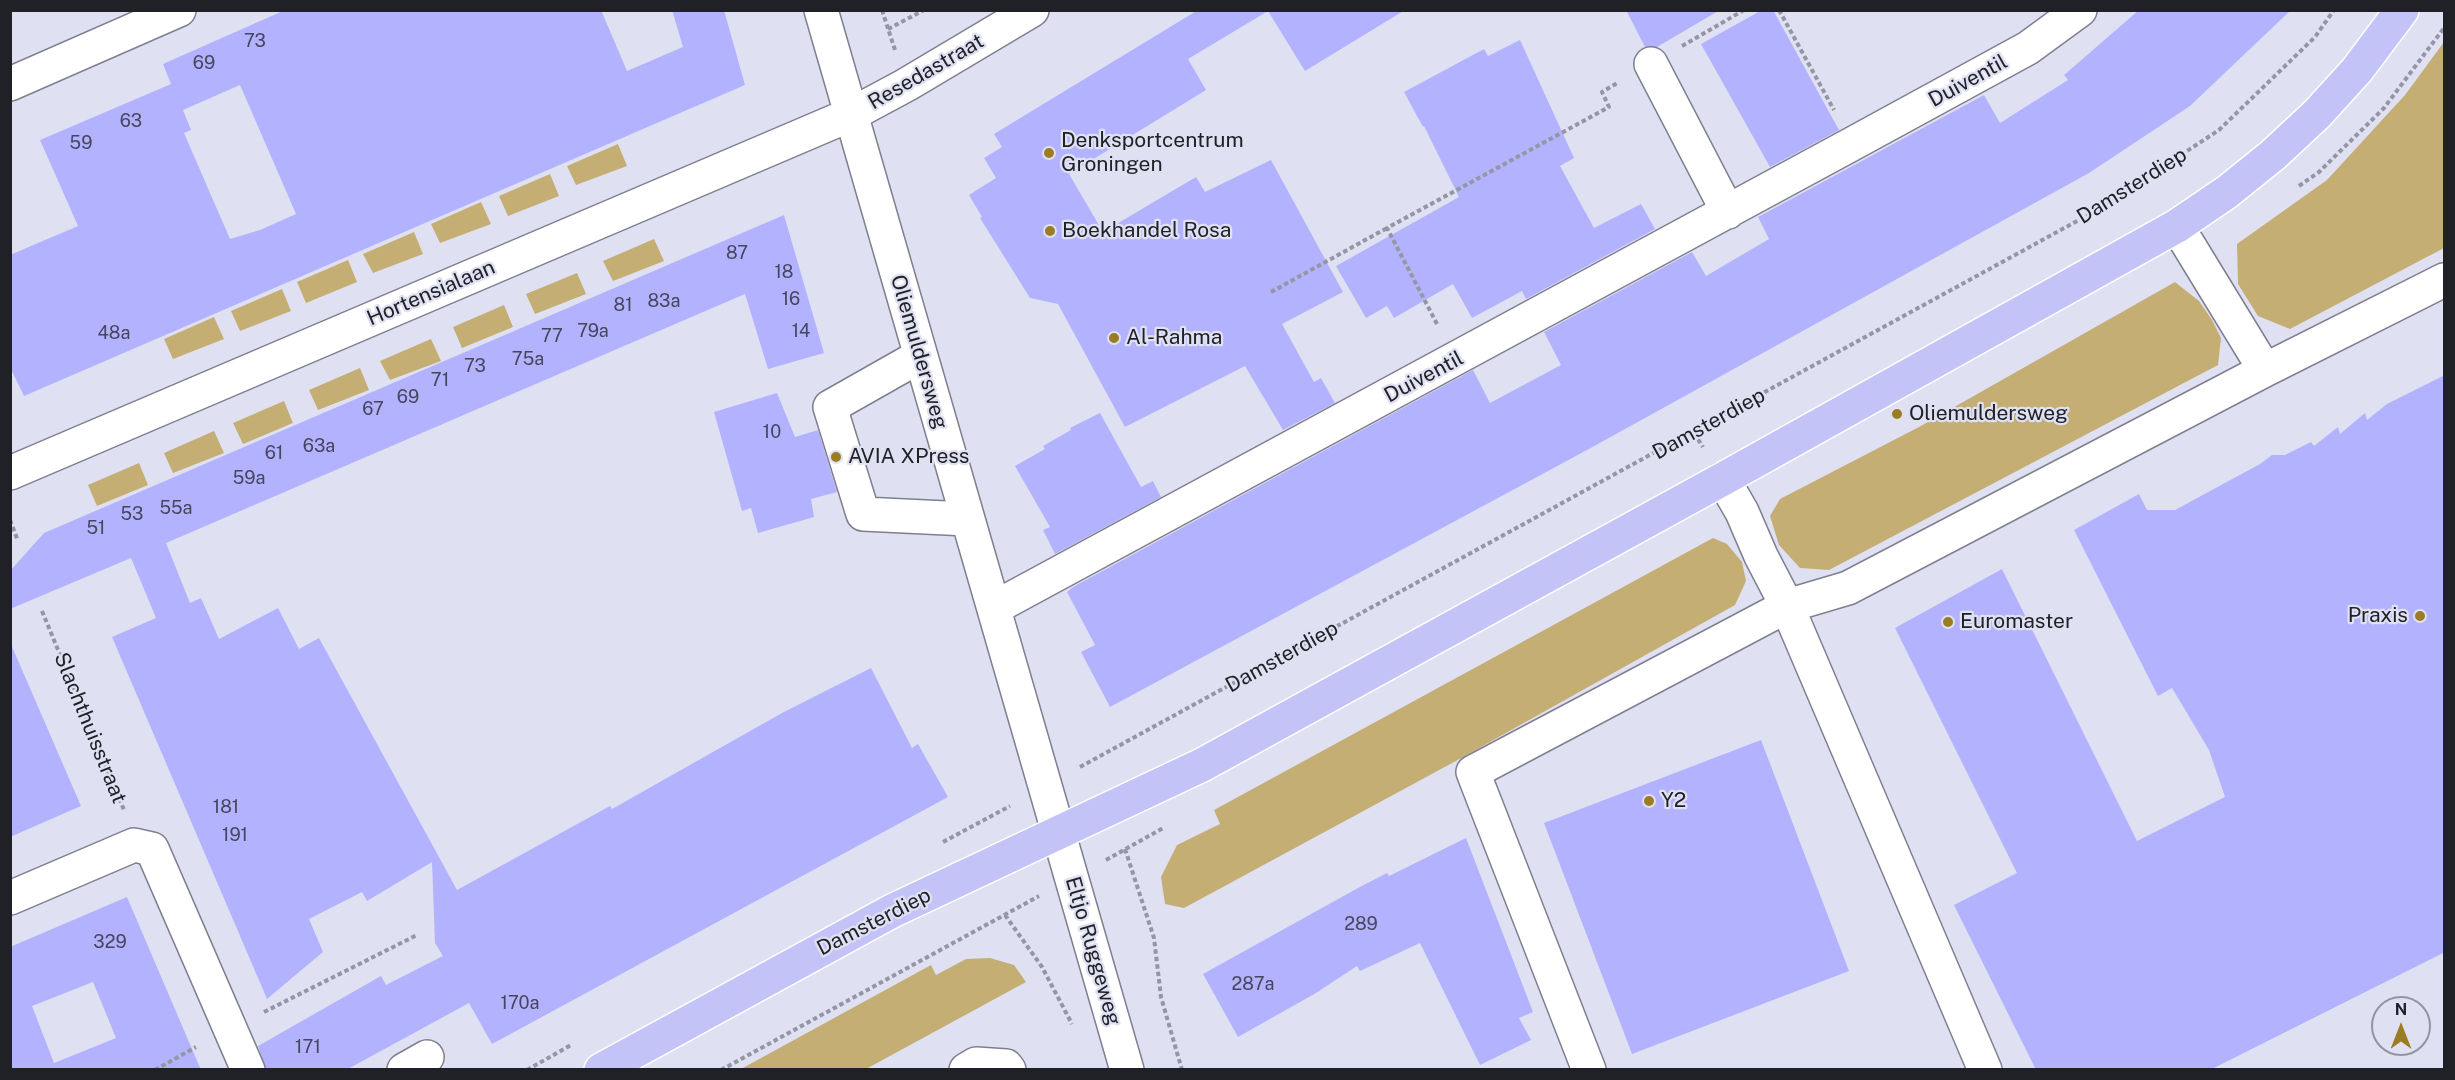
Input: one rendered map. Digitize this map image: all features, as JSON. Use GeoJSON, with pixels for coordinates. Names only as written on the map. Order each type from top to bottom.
{"type":"FeatureCollection","features":[{"type":"Feature","properties":{"kind":"main road","name":"Damsterdiep"},"geometry":{"type":"LineString","coordinates":[[601,1070],[892,911],[1202,765],[2177,226],[2227,192],[2273,155],[2317,114],[2357,70],[2402,10]]}},
{"type":"Feature","properties":{"kind":"street"},"geometry":{"type":"LineString","coordinates":[[10,84],[179,10]]}},
{"type":"Feature","properties":{"kind":"street","name":"Oliemuldersweg"},"geometry":{"type":"LineString","coordinates":[[821,10],[1059,832]]}},
{"type":"Feature","properties":{"kind":"street","name":"Resedastraat"},"geometry":{"type":"LineString","coordinates":[[852,114],[906,85],[1032,10]]}},
{"type":"Feature","properties":{"kind":"street","name":"Duiventil"},"geometry":{"type":"LineString","coordinates":[[994,608],[1456,360],[2028,48],[2080,10]]}},
{"type":"Feature","properties":{"kind":"street"},"geometry":{"type":"LineString","coordinates":[[1651,64],[1728,212]]}},
{"type":"Feature","properties":{"kind":"street","name":"Hortensialaan"},"geometry":{"type":"LineString","coordinates":[[10,473],[852,114]]}},
{"type":"Feature","properties":{"kind":"street"},"geometry":{"type":"LineString","coordinates":[[2177,226],[2265,370]]}},
{"type":"Feature","properties":{"kind":"street"},"geometry":{"type":"LineString","coordinates":[[1589,1070],[1473,772],[1787,606],[1848,588],[2265,370],[2445,280]]}},
{"type":"Feature","properties":{"kind":"street"},"geometry":{"type":"LineString","coordinates":[[920,356],[830,407],[863,514],[968,519]]}},
{"type":"Feature","properties":{"kind":"street"},"geometry":{"type":"LineString","coordinates":[[1723,479],[1742,512],[1761,556],[1787,606],[1985,1070]]}},
{"type":"Feature","properties":{"kind":"street","name":"Eltjo Ruggeweg"},"geometry":{"type":"LineString","coordinates":[[1059,832],[1127,1070]]}},
{"type":"Feature","properties":{"kind":"street"},"geometry":{"type":"LineString","coordinates":[[10,898],[134,845],[152,849],[248,1070]]}},
{"type":"Feature","properties":{"kind":"street"},"geometry":{"type":"LineString","coordinates":[[966,1070],[976,1064],[1006,1066],[1009,1070]]}},
{"type":"Feature","properties":{"kind":"path"},"geometry":{"type":"LineString","coordinates":[[888,28],[924,10]]}},
{"type":"Feature","properties":{"kind":"path"},"geometry":{"type":"LineString","coordinates":[[1272,292],[1609,107],[1602,92],[1744,10]]}},
{"type":"Feature","properties":{"kind":"path"},"geometry":{"type":"LineString","coordinates":[[1779,10],[1852,144]]}},
{"type":"Feature","properties":{"kind":"path","name":"Damsterdiep"},"geometry":{"type":"LineString","coordinates":[[1045,786],[2099,209],[2219,130],[2315,37],[2334,10]]}},
{"type":"Feature","properties":{"kind":"path"},"geometry":{"type":"LineString","coordinates":[[1387,228],[1456,360]]}},
{"type":"Feature","properties":{"kind":"path"},"geometry":{"type":"LineString","coordinates":[[10,520],[18,540]]}},
{"type":"Feature","properties":{"kind":"path","name":"Slachthuisstraat"},"geometry":{"type":"LineString","coordinates":[[42,611],[130,824],[134,845]]}},
{"type":"Feature","properties":{"kind":"path"},"geometry":{"type":"LineString","coordinates":[[940,843],[1010,806]]}},
{"type":"Feature","properties":{"kind":"path"},"geometry":{"type":"LineString","coordinates":[[1125,849],[1154,938],[1161,997],[1182,1070]]}},
{"type":"Feature","properties":{"kind":"path","name":"Eltjo Ruggeweg"},"geometry":{"type":"LineString","coordinates":[[721,1070],[1005,915],[1052,983],[1075,1031]]}},
{"type":"Feature","properties":{"kind":"path"},"geometry":{"type":"LineString","coordinates":[[155,1070],[230,1029],[417,935]]}},
{"type":"Feature","properties":{"kind":"shaded area"},"geometry":{"type":"Polygon","coordinates":[[[2444,42],[2444,248],[2290,329],[2258,316],[2238,284],[2237,244],[2327,180],[2405,95],[2444,42]]]}},
{"type":"Feature","properties":{"kind":"shaded area"},"geometry":{"type":"Polygon","coordinates":[[[618,144],[627,166],[576,185],[567,166],[618,144]]]}},
{"type":"Feature","properties":{"kind":"shaded area"},"geometry":{"type":"Polygon","coordinates":[[[550,174],[559,196],[508,216],[499,196],[550,174]]]}},
{"type":"Feature","properties":{"kind":"shaded area"},"geometry":{"type":"Polygon","coordinates":[[[481,202],[491,224],[440,243],[431,224],[481,202]]]}},
{"type":"Feature","properties":{"kind":"shaded area"},"geometry":{"type":"Polygon","coordinates":[[[414,232],[423,254],[373,273],[363,254],[414,232]]]}},
{"type":"Feature","properties":{"kind":"shaded area"},"geometry":{"type":"Polygon","coordinates":[[[654,239],[664,261],[613,281],[603,261],[654,239]]]}},
{"type":"Feature","properties":{"kind":"shaded area"},"geometry":{"type":"Polygon","coordinates":[[[348,260],[357,282],[306,303],[297,282],[348,260]]]}},
{"type":"Feature","properties":{"kind":"shaded area"},"geometry":{"type":"Polygon","coordinates":[[[577,273],[586,294],[535,314],[526,294],[577,273]]]}},
{"type":"Feature","properties":{"kind":"shaded area"},"geometry":{"type":"Polygon","coordinates":[[[2175,282],[2199,301],[2212,320],[2221,338],[2218,365],[1829,570],[1800,568],[1779,545],[1770,516],[1780,499],[1919,427],[2175,282]]]}},
{"type":"Feature","properties":{"kind":"shaded area"},"geometry":{"type":"Polygon","coordinates":[[[282,289],[291,311],[240,331],[231,311],[282,289]]]}},
{"type":"Feature","properties":{"kind":"shaded area"},"geometry":{"type":"Polygon","coordinates":[[[504,305],[513,327],[462,348],[453,327],[504,305]]]}},
{"type":"Feature","properties":{"kind":"shaded area"},"geometry":{"type":"Polygon","coordinates":[[[214,317],[224,339],[173,359],[164,339],[214,317]]]}},
{"type":"Feature","properties":{"kind":"shaded area"},"geometry":{"type":"Polygon","coordinates":[[[431,339],[441,361],[390,380],[380,361],[431,339]]]}},
{"type":"Feature","properties":{"kind":"shaded area"},"geometry":{"type":"Polygon","coordinates":[[[360,368],[369,390],[318,410],[309,390],[360,368]]]}},
{"type":"Feature","properties":{"kind":"shaded area"},"geometry":{"type":"Polygon","coordinates":[[[284,401],[293,423],[243,444],[233,423],[284,401]]]}},
{"type":"Feature","properties":{"kind":"shaded area"},"geometry":{"type":"Polygon","coordinates":[[[214,431],[224,453],[173,473],[164,453],[214,431]]]}},
{"type":"Feature","properties":{"kind":"shaded area"},"geometry":{"type":"Polygon","coordinates":[[[139,463],[148,485],[97,506],[88,485],[139,463]]]}},
{"type":"Feature","properties":{"kind":"shaded area"},"geometry":{"type":"Polygon","coordinates":[[[1713,538],[1727,544],[1742,562],[1746,581],[1735,605],[1454,762],[1184,908],[1165,904],[1161,877],[1177,845],[1220,824],[1214,810],[1713,538]]]}},
{"type":"Feature","properties":{"kind":"shaded area"},"geometry":{"type":"Polygon","coordinates":[[[990,958],[1014,965],[1026,982],[866,1069],[741,1069],[931,965],[936,975],[966,959],[990,958]]]}},
{"type":"Feature","properties":{"kind":"building"},"geometry":{"type":"Polygon","coordinates":[[[285,10],[601,10],[627,71],[683,47],[672,10],[724,10],[745,85],[24,396],[10,367],[10,255],[78,226],[40,140],[171,84],[163,64],[285,10]],[[240,85],[183,110],[191,130],[184,133],[230,239],[260,230],[296,214],[240,85]]]}},
{"type":"Feature","properties":{"kind":"building"},"geometry":{"type":"Polygon","coordinates":[[[1198,10],[1405,10],[1305,71],[1268,11],[1188,59],[1206,90],[1069,174],[1103,232],[1196,177],[1205,192],[1271,160],[1343,292],[1282,324],[1314,382],[1321,378],[1335,403],[1283,430],[1245,366],[1125,427],[1058,304],[1030,298],[980,218],[982,217],[969,195],[996,178],[984,158],[1002,147],[994,134],[1198,10]]]}},
{"type":"Feature","properties":{"kind":"building"},"geometry":{"type":"Polygon","coordinates":[[[1626,10],[1720,10],[1657,47],[1645,47],[1626,10]]]}},
{"type":"Feature","properties":{"kind":"building"},"geometry":{"type":"Polygon","coordinates":[[[1762,10],[1773,10],[1839,130],[1770,167],[1701,44],[1762,10]]]}},
{"type":"Feature","properties":{"kind":"building"},"geometry":{"type":"Polygon","coordinates":[[[2139,10],[2291,10],[2190,106],[2089,173],[1587,450],[1110,707],[1081,652],[1095,645],[1067,592],[1073,587],[1473,370],[1490,403],[1561,365],[1544,332],[1692,252],[1706,276],[1769,239],[1758,217],[1984,95],[2000,123],[2068,80],[2064,75],[2139,10]]]}},
{"type":"Feature","properties":{"kind":"building"},"geometry":{"type":"Polygon","coordinates":[[[1520,40],[1574,158],[1560,166],[1594,228],[1641,204],[1655,229],[1526,299],[1522,291],[1472,318],[1453,284],[1394,318],[1387,306],[1366,318],[1336,266],[1459,197],[1424,126],[1404,92],[1484,49],[1488,56],[1520,40]]]}},
{"type":"Feature","properties":{"kind":"building"},"geometry":{"type":"Polygon","coordinates":[[[784,215],[824,353],[768,369],[745,294],[166,543],[190,603],[201,598],[219,639],[278,608],[299,649],[319,638],[457,890],[610,806],[612,809],[782,713],[871,668],[912,748],[918,744],[948,797],[492,1044],[469,1003],[346,1070],[266,1070],[258,1046],[381,976],[386,985],[443,956],[435,943],[432,862],[367,901],[362,892],[309,919],[323,952],[267,999],[112,637],[156,618],[131,558],[10,609],[10,571],[44,533],[784,215]]]}},
{"type":"Feature","properties":{"kind":"building"},"geometry":{"type":"Polygon","coordinates":[[[2445,375],[2445,952],[2210,1070],[2036,1070],[1954,905],[2017,873],[1895,628],[2002,569],[2137,841],[2225,797],[2209,750],[2172,688],[2158,696],[2074,530],[2139,494],[2147,510],[2175,510],[2260,464],[2272,455],[2285,455],[2311,442],[2314,446],[2338,427],[2340,434],[2365,413],[2367,420],[2387,404],[2445,375]]]}},
{"type":"Feature","properties":{"kind":"building"},"geometry":{"type":"Polygon","coordinates":[[[777,393],[795,437],[818,430],[837,492],[811,499],[814,517],[758,533],[751,508],[742,511],[714,412],[777,393]]]}},
{"type":"Feature","properties":{"kind":"building"},"geometry":{"type":"Polygon","coordinates":[[[1100,413],[1141,487],[1153,481],[1161,497],[1055,554],[1043,530],[1050,527],[1015,466],[1045,449],[1043,446],[1071,430],[1070,428],[1100,413]]]}},
{"type":"Feature","properties":{"kind":"building"},"geometry":{"type":"Polygon","coordinates":[[[10,642],[81,806],[10,837],[10,642]]]}},
{"type":"Feature","properties":{"kind":"building"},"geometry":{"type":"Polygon","coordinates":[[[1761,740],[1849,971],[1632,1054],[1544,823],[1761,740]]]}},
{"type":"Feature","properties":{"kind":"building"},"geometry":{"type":"Polygon","coordinates":[[[1466,838],[1533,1012],[1519,1018],[1531,1040],[1480,1065],[1420,943],[1360,971],[1357,966],[1316,993],[1238,1037],[1203,974],[1387,873],[1389,876],[1466,838]]]}},
{"type":"Feature","properties":{"kind":"building"},"geometry":{"type":"Polygon","coordinates":[[[127,897],[201,1070],[10,1070],[10,947],[127,897]],[[93,982],[32,1006],[54,1063],[116,1038],[93,982]]]}},
{"type":"Feature","properties":{"kind":"place","name":"Denksportcentrum Groningen"},"geometry":{"type":"Point","coordinates":[1049,153]}},
{"type":"Feature","properties":{"kind":"place","name":"Boekhandel Rosa"},"geometry":{"type":"Point","coordinates":[1050,231]}},
{"type":"Feature","properties":{"kind":"place","name":"Al-Rahma"},"geometry":{"type":"Point","coordinates":[1114,338]}},
{"type":"Feature","properties":{"kind":"place","name":"Oliemuldersweg"},"geometry":{"type":"Point","coordinates":[1897,414]}},
{"type":"Feature","properties":{"kind":"place","name":"AVIA XPress"},"geometry":{"type":"Point","coordinates":[836,457]}},
{"type":"Feature","properties":{"kind":"place","name":"Praxis"},"geometry":{"type":"Point","coordinates":[2420,616]}},
{"type":"Feature","properties":{"kind":"place","name":"Euromaster"},"geometry":{"type":"Point","coordinates":[1948,622]}},
{"type":"Feature","properties":{"kind":"place","name":"Y2"},"geometry":{"type":"Point","coordinates":[1649,801]}}]}
